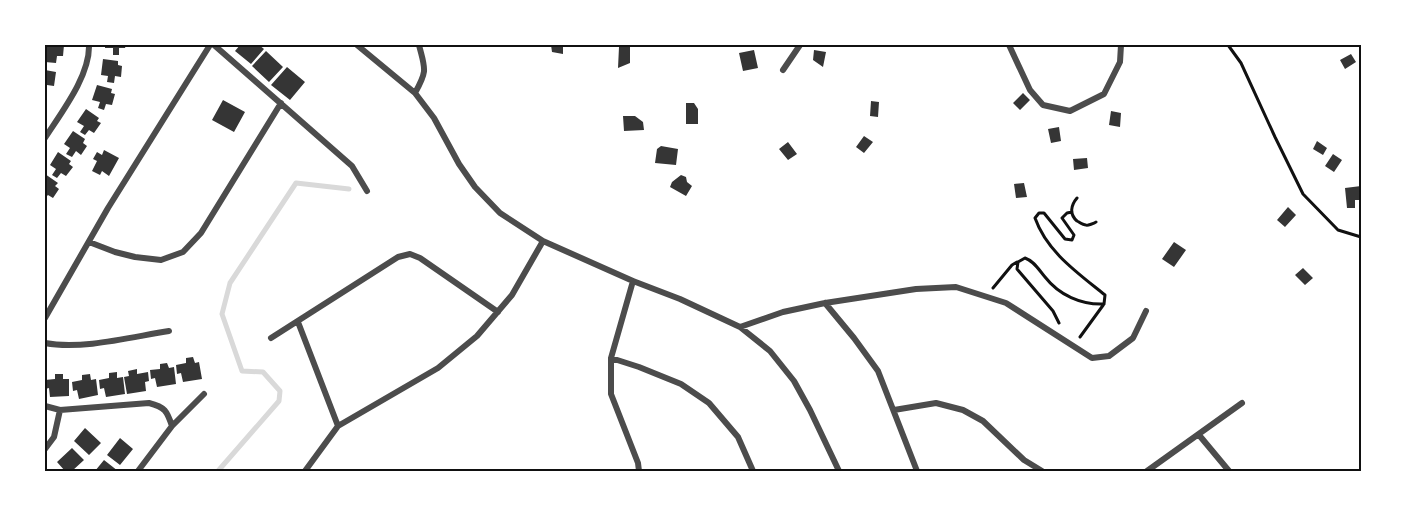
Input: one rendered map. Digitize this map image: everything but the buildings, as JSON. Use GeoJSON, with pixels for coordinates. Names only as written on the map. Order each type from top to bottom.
{"type":"FeatureCollection","features":[{"type":"Feature","properties":{"kind":"street"},"geometry":{"type":"LineString","coordinates":[[45,138],[78,85],[90,54],[89,45]]}},
{"type":"Feature","properties":{"kind":"street"},"geometry":{"type":"LineString","coordinates":[[45,318],[108,208],[210,45]]}},
{"type":"Feature","properties":{"kind":"street"},"geometry":{"type":"LineString","coordinates":[[214,45],[352,166],[367,191]]}},
{"type":"Feature","properties":{"kind":"street"},"geometry":{"type":"LineString","coordinates":[[357,45],[415,93],[434,118],[459,164],[475,187],[500,213],[543,241],[740,327],[770,351],[794,381],[839,471]]}},
{"type":"Feature","properties":{"kind":"street"},"geometry":{"type":"LineString","coordinates":[[415,93],[425,69],[419,45]]}},
{"type":"Feature","properties":{"kind":"street"},"geometry":{"type":"LineString","coordinates":[[783,70],[800,45]]}},
{"type":"Feature","properties":{"kind":"street"},"geometry":{"type":"LineString","coordinates":[[1009,45],[1030,90],[1043,105],[1070,111],[1104,94],[1120,62],[1121,45]]}},
{"type":"Feature","properties":{"kind":"street"},"geometry":{"type":"LineString","coordinates":[[89,242],[115,252],[161,260],[183,252],[201,233],[280,103]]}},
{"type":"Feature","properties":{"kind":"street"},"geometry":{"type":"LineString","coordinates":[[305,471],[338,426],[438,368],[477,336],[512,295],[543,241]]}},
{"type":"Feature","properties":{"kind":"street"},"geometry":{"type":"LineString","coordinates":[[271,338],[398,257],[410,254],[420,258],[498,312]]}},
{"type":"Feature","properties":{"kind":"street"},"geometry":{"type":"LineString","coordinates":[[633,281],[611,358],[611,394],[639,471]]}},
{"type":"Feature","properties":{"kind":"street"},"geometry":{"type":"LineString","coordinates":[[740,327],[783,312],[867,295],[956,287],[1006,303],[1092,358],[1109,356],[1133,338],[1146,311]]}},
{"type":"Feature","properties":{"kind":"street"},"geometry":{"type":"LineString","coordinates":[[825,303],[878,371],[917,471]]}},
{"type":"Feature","properties":{"kind":"street"},"geometry":{"type":"LineString","coordinates":[[298,322],[338,426]]}},
{"type":"Feature","properties":{"kind":"street"},"geometry":{"type":"LineString","coordinates":[[45,343],[58,345],[98,342],[169,331]]}},
{"type":"Feature","properties":{"kind":"street"},"geometry":{"type":"LineString","coordinates":[[611,358],[681,384],[709,403],[738,437],[753,471]]}},
{"type":"Feature","properties":{"kind":"street"},"geometry":{"type":"LineString","coordinates":[[138,471],[172,426],[204,394]]}},
{"type":"Feature","properties":{"kind":"street"},"geometry":{"type":"LineString","coordinates":[[45,406],[60,410],[150,403],[161,406],[168,414],[172,426]]}},
{"type":"Feature","properties":{"kind":"street"},"geometry":{"type":"LineString","coordinates":[[894,410],[936,403],[963,410],[982,421],[1024,460],[1042,471]]}},
{"type":"Feature","properties":{"kind":"street"},"geometry":{"type":"LineString","coordinates":[[1147,471],[1242,404]]}},
{"type":"Feature","properties":{"kind":"street"},"geometry":{"type":"LineString","coordinates":[[45,449],[54,437],[60,410]]}},
{"type":"Feature","properties":{"kind":"street"},"geometry":{"type":"LineString","coordinates":[[1198,435],[1229,471]]}},
{"type":"Feature","properties":{"kind":"path"},"geometry":{"type":"LineString","coordinates":[[1228,45],[1241,63],[1304,194],[1338,230],[1361,237]]}},
{"type":"Feature","properties":{"kind":"path"},"geometry":{"type":"LineString","coordinates":[[1077,198],[1072,205],[1074,218],[1086,226],[1096,222]]}},
{"type":"Feature","properties":{"kind":"path"},"geometry":{"type":"LineString","coordinates":[[1072,212],[1066,213],[1062,218],[1074,235],[1072,240],[1065,239],[1044,213],[1039,213],[1035,218],[1047,240],[1068,266],[1105,295],[1104,304],[1099,313],[1074,345]]}},
{"type":"Feature","properties":{"kind":"path"},"geometry":{"type":"LineString","coordinates":[[987,297],[1012,265],[1025,258],[1030,260],[1047,280],[1063,293],[1080,302],[1104,304]]}},
{"type":"Feature","properties":{"kind":"path"},"geometry":{"type":"LineString","coordinates":[[1018,262],[1017,269],[1053,311],[1060,325],[1061,337]]}},
{"type":"Feature","properties":{"kind":"waterway"},"geometry":{"type":"LineString","coordinates":[[218,471],[279,401],[280,391],[263,372],[242,371],[222,314],[230,283],[296,183],[349,189]]}}]}
